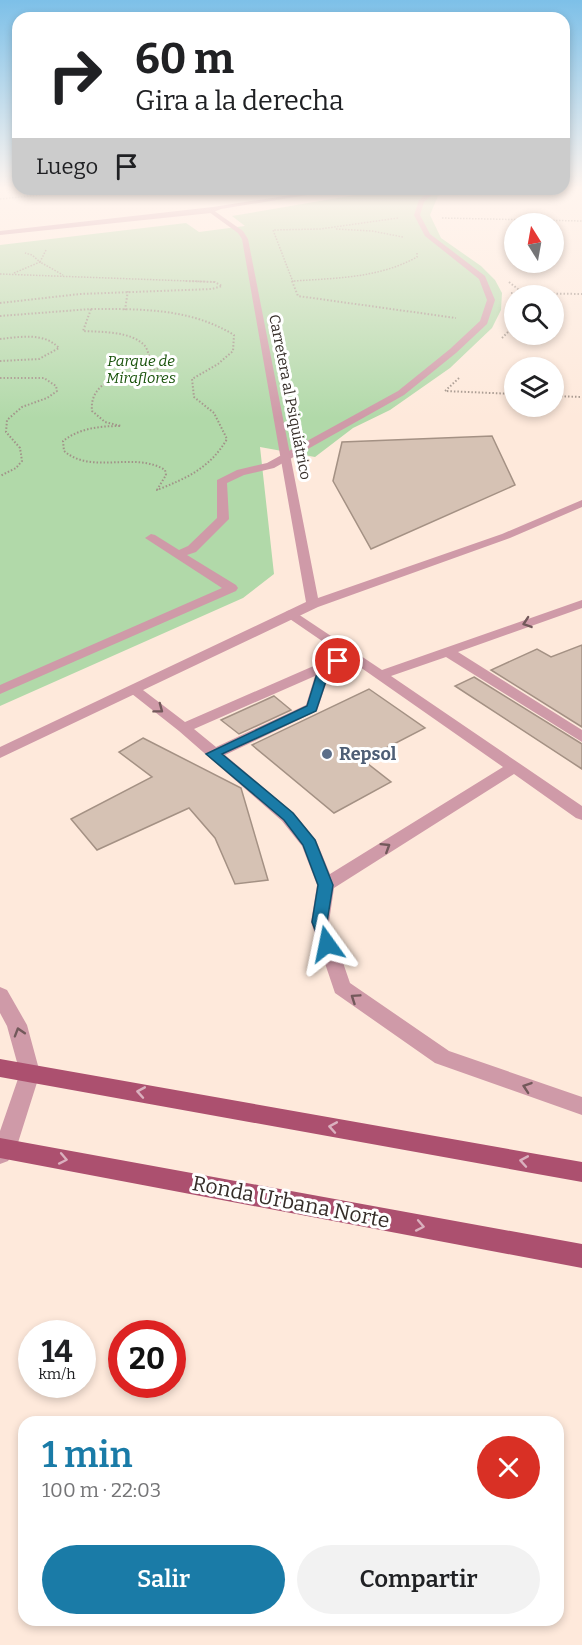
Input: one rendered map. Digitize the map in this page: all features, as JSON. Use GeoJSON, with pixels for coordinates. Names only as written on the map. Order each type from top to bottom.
{"type":"FeatureCollection","features":[{"type":"Feature","properties":{"kind":"main road"},"geometry":{"type":"LineString","coordinates":[[0,1068],[582,1172]]}},
{"type":"Feature","properties":{"kind":"main road","name":"Ronda Urbana Norte"},"geometry":{"type":"LineString","coordinates":[[2,1150],[582,1256]]}},
{"type":"Feature","properties":{"kind":"street","name":"Carretera al Psiquiátrico"},"geometry":{"type":"LineString","coordinates":[[250,265],[313,604]]}},
{"type":"Feature","properties":{"kind":"street"},"geometry":{"type":"LineString","coordinates":[[178,555],[192,549],[223,519],[221,482],[241,472],[270,466],[401,393],[453,351],[484,322],[491,300],[482,278],[465,265]]}},
{"type":"Feature","properties":{"kind":"street"},"geometry":{"type":"LineString","coordinates":[[0,753],[313,604],[506,536],[582,503]]}},
{"type":"Feature","properties":{"kind":"street"},"geometry":{"type":"LineString","coordinates":[[0,690],[232,588],[151,538]]}},
{"type":"Feature","properties":{"kind":"street"},"geometry":{"type":"LineString","coordinates":[[381,675],[582,604]]}},
{"type":"Feature","properties":{"kind":"street"},"geometry":{"type":"LineString","coordinates":[[292,614],[582,814]]}},
{"type":"Feature","properties":{"kind":"street"},"geometry":{"type":"LineString","coordinates":[[447,651],[582,737]]}},
{"type":"Feature","properties":{"kind":"street"},"geometry":{"type":"LineString","coordinates":[[184,728],[351,655]]}},
{"type":"Feature","properties":{"kind":"street"},"geometry":{"type":"LineString","coordinates":[[213,754],[312,708],[325,667]]}},
{"type":"Feature","properties":{"kind":"street"},"geometry":{"type":"LineString","coordinates":[[134,690],[184,728],[288,817],[310,844],[326,885],[320,922],[342,988],[442,1057],[582,1106]]}},
{"type":"Feature","properties":{"kind":"street"},"geometry":{"type":"LineString","coordinates":[[326,885],[514,767]]}},
{"type":"Feature","properties":{"kind":"street"},"geometry":{"type":"LineString","coordinates":[[0,995],[17,1025],[30,1073],[2,1150]]}},
{"type":"Feature","properties":{"kind":"path"},"geometry":{"type":"LineString","coordinates":[[10,275],[34,265]]}},
{"type":"Feature","properties":{"kind":"path"},"geometry":{"type":"LineString","coordinates":[[44,265],[68,276]]}},
{"type":"Feature","properties":{"kind":"path"},"geometry":{"type":"LineString","coordinates":[[287,265],[298,296],[484,322]]}},
{"type":"Feature","properties":{"kind":"path"},"geometry":{"type":"LineString","coordinates":[[294,281],[384,271],[404,265]]}},
{"type":"Feature","properties":{"kind":"path"},"geometry":{"type":"LineString","coordinates":[[0,274],[215,282],[222,285],[212,289],[128,290],[59,295],[0,303]]}},
{"type":"Feature","properties":{"kind":"path"},"geometry":{"type":"LineString","coordinates":[[504,278],[513,285]]}},
{"type":"Feature","properties":{"kind":"path"},"geometry":{"type":"LineString","coordinates":[[125,310],[128,290]]}},
{"type":"Feature","properties":{"kind":"path"},"geometry":{"type":"LineString","coordinates":[[564,294],[582,294]]}},
{"type":"Feature","properties":{"kind":"path"},"geometry":{"type":"LineString","coordinates":[[0,316],[91,309],[125,310],[191,316],[219,324],[234,335],[233,351],[218,364],[192,379],[190,391],[195,399],[212,411],[222,424],[227,439],[219,456],[201,471],[157,490],[166,475],[165,470],[152,462],[86,461],[74,458],[63,450],[63,441],[75,432],[98,427],[121,426],[105,422],[92,411],[91,400],[94,393],[102,386],[136,372],[176,367],[151,359],[146,347],[135,339],[114,333],[83,331],[91,309]]}},
{"type":"Feature","properties":{"kind":"path"},"geometry":{"type":"LineString","coordinates":[[497,342],[504,335]]}},
{"type":"Feature","properties":{"kind":"path"},"geometry":{"type":"LineString","coordinates":[[0,339],[42,339],[51,341],[59,348],[56,352],[40,358],[0,361]]}},
{"type":"Feature","properties":{"kind":"path"},"geometry":{"type":"LineString","coordinates":[[463,375],[446,391],[504,394]]}},
{"type":"Feature","properties":{"kind":"path"},"geometry":{"type":"LineString","coordinates":[[0,378],[44,378],[56,386],[57,391],[47,398],[22,407],[8,420],[6,432],[20,448],[21,461],[16,468],[0,476]]}},
{"type":"Feature","properties":{"kind":"path"},"geometry":{"type":"LineString","coordinates":[[564,396],[582,397]]}},
{"type":"Feature","properties":{"kind":"green space","name":"Parque de Miraflores"},"geometry":{"type":"Polygon","coordinates":[[[0,265],[479,265],[495,280],[502,293],[501,310],[492,328],[450,368],[390,410],[353,428],[315,457],[260,447],[274,574],[243,598],[0,706],[0,265]]]}},
{"type":"Feature","properties":{"kind":"building"},"geometry":{"type":"Polygon","coordinates":[[[492,436],[515,485],[371,549],[333,481],[342,442],[492,436]]]}},
{"type":"Feature","properties":{"kind":"building"},"geometry":{"type":"Polygon","coordinates":[[[582,645],[582,727],[491,670],[537,649],[551,657],[582,645]]]}},
{"type":"Feature","properties":{"kind":"building"},"geometry":{"type":"Polygon","coordinates":[[[474,677],[582,744],[582,769],[455,686],[474,677]]]}},
{"type":"Feature","properties":{"kind":"building"},"geometry":{"type":"Polygon","coordinates":[[[369,689],[425,728],[363,760],[391,782],[334,813],[252,745],[369,689]]]}},
{"type":"Feature","properties":{"kind":"building"},"geometry":{"type":"Polygon","coordinates":[[[274,696],[291,710],[239,734],[221,720],[274,696]]]}},
{"type":"Feature","properties":{"kind":"building"},"geometry":{"type":"Polygon","coordinates":[[[143,738],[241,788],[268,880],[235,884],[215,838],[189,808],[97,850],[71,819],[152,777],[119,752],[143,738]]]}},
{"type":"Feature","properties":{"kind":"place","name":"Repsol"},"geometry":{"type":"Point","coordinates":[327,754]}},
{"type":"Feature","properties":{"kind":"route"},"geometry":{"type":"LineString","coordinates":[[327,944],[320,922],[326,885],[310,844],[288,817],[213,754],[312,708],[325,667],[338,661]]}}]}
